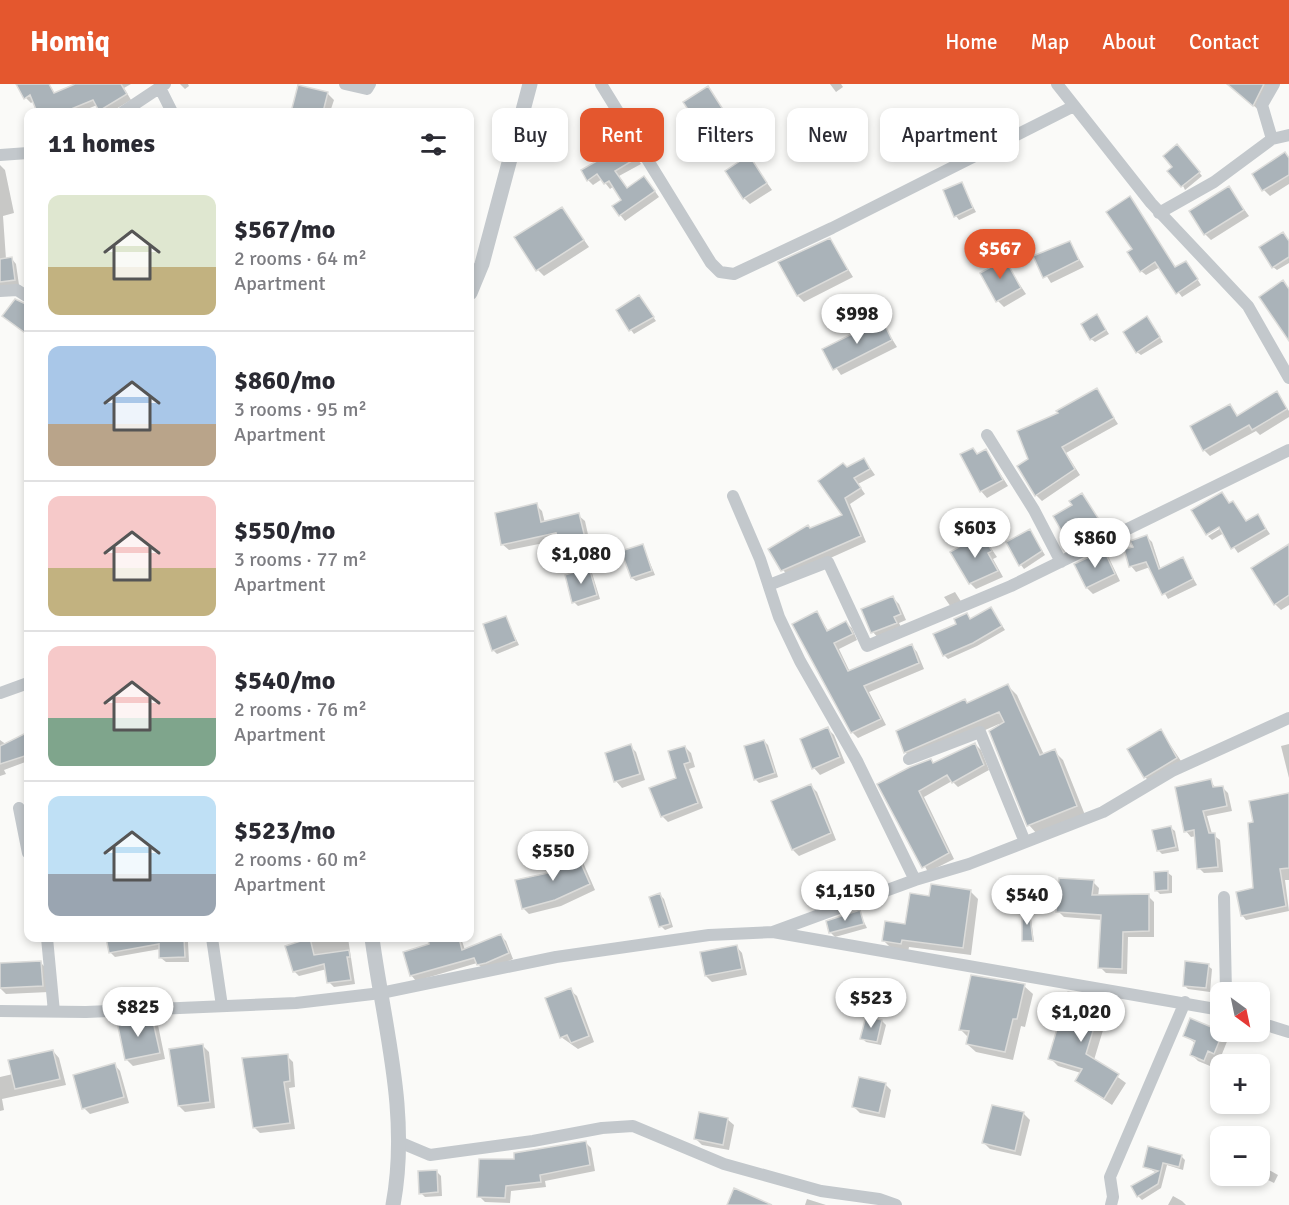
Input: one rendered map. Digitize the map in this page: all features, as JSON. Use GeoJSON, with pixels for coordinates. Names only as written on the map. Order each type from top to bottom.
{"type":"FeatureCollection","features":[{"type":"Feature","properties":{"kind":"street"},"geometry":{"type":"LineString","coordinates":[[345,84],[368,89],[370,84]]}},
{"type":"Feature","properties":{"kind":"street"},"geometry":{"type":"LineString","coordinates":[[474,283],[482,264],[530,84]]}},
{"type":"Feature","properties":{"kind":"street"},"geometry":{"type":"LineString","coordinates":[[601,84],[711,263],[720,272],[734,274],[832,228],[1074,106]]}},
{"type":"Feature","properties":{"kind":"street"},"geometry":{"type":"LineString","coordinates":[[1058,84],[1160,213],[1248,306],[1289,378]]}},
{"type":"Feature","properties":{"kind":"street"},"geometry":{"type":"LineString","coordinates":[[1272,139],[1262,105],[1274,84]]}},
{"type":"Feature","properties":{"kind":"street"},"geometry":{"type":"LineString","coordinates":[[128,108],[155,87],[169,108]]}},
{"type":"Feature","properties":{"kind":"street"},"geometry":{"type":"LineString","coordinates":[[1160,213],[1214,182],[1272,139],[1289,135]]}},
{"type":"Feature","properties":{"kind":"street"},"geometry":{"type":"LineString","coordinates":[[0,155],[24,153]]}},
{"type":"Feature","properties":{"kind":"street"},"geometry":{"type":"LineString","coordinates":[[0,291],[17,290],[24,294]]}},
{"type":"Feature","properties":{"kind":"street"},"geometry":{"type":"LineString","coordinates":[[987,435],[1034,510],[1061,562]]}},
{"type":"Feature","properties":{"kind":"street"},"geometry":{"type":"LineString","coordinates":[[769,585],[828,562],[867,646],[1011,586],[1289,450]]}},
{"type":"Feature","properties":{"kind":"street"},"geometry":{"type":"LineString","coordinates":[[733,496],[779,616],[800,661],[857,761],[915,880]]}},
{"type":"Feature","properties":{"kind":"street"},"geometry":{"type":"LineString","coordinates":[[0,693],[24,684]]}},
{"type":"Feature","properties":{"kind":"street"},"geometry":{"type":"LineString","coordinates":[[772,932],[915,880],[969,864],[1103,812],[1172,771],[1289,718]]}},
{"type":"Feature","properties":{"kind":"street"},"geometry":{"type":"LineString","coordinates":[[909,759],[980,732],[1026,842]]}},
{"type":"Feature","properties":{"kind":"street"},"geometry":{"type":"LineString","coordinates":[[19,808],[24,833]]}},
{"type":"Feature","properties":{"kind":"street"},"geometry":{"type":"LineString","coordinates":[[1224,897],[1226,982]]}},
{"type":"Feature","properties":{"kind":"street"},"geometry":{"type":"LineString","coordinates":[[0,1011],[54,1012],[296,1003],[381,993],[556,957],[709,935],[772,932],[1210,1008]]}},
{"type":"Feature","properties":{"kind":"street"},"geometry":{"type":"LineString","coordinates":[[47,942],[54,1012]]}},
{"type":"Feature","properties":{"kind":"street"},"geometry":{"type":"LineString","coordinates":[[213,942],[222,1006]]}},
{"type":"Feature","properties":{"kind":"street"},"geometry":{"type":"LineString","coordinates":[[373,942],[397,1085],[399,1142],[393,1205]]}},
{"type":"Feature","properties":{"kind":"street"},"geometry":{"type":"LineString","coordinates":[[1111,1205],[1113,1197],[1110,1177],[1185,1002]]}},
{"type":"Feature","properties":{"kind":"street"},"geometry":{"type":"LineString","coordinates":[[1270,1026],[1289,1032]]}},
{"type":"Feature","properties":{"kind":"street"},"geometry":{"type":"LineString","coordinates":[[399,1142],[430,1155],[533,1141],[602,1128],[633,1126],[724,1164],[821,1191],[868,1197],[896,1205]]}},
{"type":"Feature","properties":{"kind":"building"},"geometry":{"type":"Polygon","coordinates":[[[16,84],[49,84],[54,93],[75,84],[121,84],[127,94],[104,108],[97,108],[93,100],[74,108],[35,108],[30,95],[24,99],[16,84]]]}},
{"type":"Feature","properties":{"kind":"building"},"geometry":{"type":"Polygon","coordinates":[[[1227,84],[1264,84],[1253,106],[1227,84]]]}},
{"type":"Feature","properties":{"kind":"building"},"geometry":{"type":"Polygon","coordinates":[[[298,85],[328,92],[324,108],[292,108],[298,85]]]}},
{"type":"Feature","properties":{"kind":"building"},"geometry":{"type":"Polygon","coordinates":[[[708,86],[722,108],[687,108],[683,102],[708,86]]]}},
{"type":"Feature","properties":{"kind":"building"},"geometry":{"type":"Polygon","coordinates":[[[1177,144],[1200,172],[1181,187],[1167,171],[1172,167],[1163,156],[1177,144]]]}},
{"type":"Feature","properties":{"kind":"building"},"geometry":{"type":"Polygon","coordinates":[[[1285,152],[1289,158],[1289,175],[1262,191],[1252,174],[1285,152]]]}},
{"type":"Feature","properties":{"kind":"building"},"geometry":{"type":"Polygon","coordinates":[[[595,162],[630,162],[615,171],[627,188],[644,176],[655,191],[619,216],[612,206],[621,200],[609,181],[604,184],[597,174],[587,181],[581,170],[595,162]]]}},
{"type":"Feature","properties":{"kind":"building"},"geometry":{"type":"Polygon","coordinates":[[[738,162],[754,162],[767,183],[743,199],[725,171],[738,162]]]}},
{"type":"Feature","properties":{"kind":"building"},"geometry":{"type":"Polygon","coordinates":[[[962,182],[973,208],[954,217],[943,190],[962,182]]]}},
{"type":"Feature","properties":{"kind":"building"},"geometry":{"type":"Polygon","coordinates":[[[1229,186],[1244,210],[1204,235],[1189,211],[1229,186]]]}},
{"type":"Feature","properties":{"kind":"building"},"geometry":{"type":"Polygon","coordinates":[[[1130,196],[1175,267],[1186,261],[1198,279],[1176,294],[1155,262],[1140,272],[1127,252],[1132,249],[1106,212],[1130,196]]]}},
{"type":"Feature","properties":{"kind":"building"},"geometry":{"type":"Polygon","coordinates":[[[562,207],[584,240],[536,271],[514,237],[562,207]]]}},
{"type":"Feature","properties":{"kind":"building"},"geometry":{"type":"Polygon","coordinates":[[[1283,232],[1289,241],[1289,257],[1272,268],[1259,247],[1283,232]]]}},
{"type":"Feature","properties":{"kind":"building"},"geometry":{"type":"Polygon","coordinates":[[[830,238],[848,270],[797,296],[778,262],[830,238]]]}},
{"type":"Feature","properties":{"kind":"building"},"geometry":{"type":"Polygon","coordinates":[[[1070,241],[1079,260],[1043,278],[1033,256],[1070,241]]]}},
{"type":"Feature","properties":{"kind":"building"},"geometry":{"type":"Polygon","coordinates":[[[12,257],[15,280],[0,282],[0,259],[12,257]]]}},
{"type":"Feature","properties":{"kind":"building"},"geometry":{"type":"Polygon","coordinates":[[[1005,259],[1021,288],[996,302],[980,273],[1005,259]]]}},
{"type":"Feature","properties":{"kind":"building"},"geometry":{"type":"Polygon","coordinates":[[[1283,280],[1289,289],[1289,341],[1259,297],[1283,280]]]}},
{"type":"Feature","properties":{"kind":"building"},"geometry":{"type":"Polygon","coordinates":[[[639,295],[654,317],[629,331],[616,310],[639,295]]]}},
{"type":"Feature","properties":{"kind":"building"},"geometry":{"type":"Polygon","coordinates":[[[15,299],[24,303],[24,332],[2,316],[15,299]]]}},
{"type":"Feature","properties":{"kind":"building"},"geometry":{"type":"Polygon","coordinates":[[[1097,314],[1106,330],[1090,340],[1081,324],[1097,314]]]}},
{"type":"Feature","properties":{"kind":"building"},"geometry":{"type":"Polygon","coordinates":[[[1147,316],[1160,337],[1136,353],[1123,332],[1147,316]]]}},
{"type":"Feature","properties":{"kind":"building"},"geometry":{"type":"Polygon","coordinates":[[[882,319],[892,340],[833,370],[822,349],[882,319]]]}},
{"type":"Feature","properties":{"kind":"building"},"geometry":{"type":"Polygon","coordinates":[[[1097,388],[1114,418],[1062,447],[1075,469],[1035,496],[1017,466],[1028,459],[1017,431],[1058,413],[1056,411],[1097,388]]]}},
{"type":"Feature","properties":{"kind":"building"},"geometry":{"type":"Polygon","coordinates":[[[1277,391],[1287,409],[1252,430],[1249,425],[1203,451],[1190,426],[1230,404],[1237,416],[1277,391]]]}},
{"type":"Feature","properties":{"kind":"building"},"geometry":{"type":"Polygon","coordinates":[[[973,448],[977,454],[986,449],[1003,480],[980,492],[960,454],[973,448]]]}},
{"type":"Feature","properties":{"kind":"building"},"geometry":{"type":"Polygon","coordinates":[[[864,458],[870,469],[854,478],[861,488],[845,498],[861,536],[781,571],[768,549],[808,525],[810,528],[842,515],[818,481],[843,463],[847,467],[864,458]]]}},
{"type":"Feature","properties":{"kind":"building"},"geometry":{"type":"Polygon","coordinates":[[[1222,492],[1229,503],[1233,501],[1246,521],[1258,514],[1266,529],[1231,549],[1219,527],[1206,535],[1191,510],[1222,492]]]}},
{"type":"Feature","properties":{"kind":"building"},"geometry":{"type":"Polygon","coordinates":[[[1082,493],[1098,518],[1065,537],[1053,516],[1072,505],[1069,501],[1082,493]]]}},
{"type":"Feature","properties":{"kind":"building"},"geometry":{"type":"Polygon","coordinates":[[[537,503],[541,522],[579,513],[586,542],[560,548],[556,533],[501,545],[495,513],[537,503]]]}},
{"type":"Feature","properties":{"kind":"building"},"geometry":{"type":"Polygon","coordinates":[[[1030,529],[1042,551],[1019,566],[1006,542],[1030,529]]]}},
{"type":"Feature","properties":{"kind":"building"},"geometry":{"type":"Polygon","coordinates":[[[982,534],[992,551],[988,553],[998,571],[969,584],[950,552],[982,534]]]}},
{"type":"Feature","properties":{"kind":"building"},"geometry":{"type":"Polygon","coordinates":[[[1147,535],[1159,569],[1183,557],[1193,579],[1162,595],[1146,562],[1129,567],[1124,549],[1133,547],[1130,541],[1147,535]]]}},
{"type":"Feature","properties":{"kind":"building"},"geometry":{"type":"Polygon","coordinates":[[[643,544],[652,571],[631,578],[621,551],[643,544]]]}},
{"type":"Feature","properties":{"kind":"building"},"geometry":{"type":"Polygon","coordinates":[[[1289,544],[1289,595],[1274,605],[1251,568],[1289,544]]]}},
{"type":"Feature","properties":{"kind":"building"},"geometry":{"type":"Polygon","coordinates":[[[1104,550],[1115,574],[1086,588],[1074,564],[1104,550]]]}},
{"type":"Feature","properties":{"kind":"building"},"geometry":{"type":"Polygon","coordinates":[[[589,567],[597,595],[572,603],[565,575],[589,567]]]}},
{"type":"Feature","properties":{"kind":"building"},"geometry":{"type":"Polygon","coordinates":[[[893,596],[901,614],[894,617],[897,623],[871,633],[861,609],[893,596]]]}},
{"type":"Feature","properties":{"kind":"building"},"geometry":{"type":"Polygon","coordinates":[[[991,607],[1002,626],[973,643],[943,656],[933,634],[956,624],[954,619],[967,613],[970,619],[991,607]]]}},
{"type":"Feature","properties":{"kind":"building"},"geometry":{"type":"Polygon","coordinates":[[[817,611],[827,631],[846,621],[853,634],[834,643],[848,671],[912,644],[919,663],[864,686],[881,719],[851,733],[792,624],[817,611]]]}},
{"type":"Feature","properties":{"kind":"building"},"geometry":{"type":"Polygon","coordinates":[[[506,616],[516,641],[492,651],[483,624],[506,616]]]}},
{"type":"Feature","properties":{"kind":"building"},"geometry":{"type":"Polygon","coordinates":[[[1008,684],[1040,755],[1055,749],[1077,806],[1027,826],[989,731],[1004,722],[999,712],[904,753],[896,731],[965,699],[967,703],[1008,684]]]}},
{"type":"Feature","properties":{"kind":"building"},"geometry":{"type":"Polygon","coordinates":[[[828,727],[840,757],[812,769],[800,739],[828,727]]]}},
{"type":"Feature","properties":{"kind":"building"},"geometry":{"type":"Polygon","coordinates":[[[1161,729],[1177,758],[1144,778],[1127,749],[1161,729]]]}},
{"type":"Feature","properties":{"kind":"building"},"geometry":{"type":"Polygon","coordinates":[[[24,734],[24,756],[0,764],[0,746],[24,734]]]}},
{"type":"Feature","properties":{"kind":"building"},"geometry":{"type":"Polygon","coordinates":[[[764,740],[775,773],[754,780],[744,746],[764,740]]]}},
{"type":"Feature","properties":{"kind":"building"},"geometry":{"type":"Polygon","coordinates":[[[975,743],[984,765],[952,783],[947,775],[919,791],[949,853],[922,868],[877,784],[910,767],[931,759],[933,763],[975,743]]]}},
{"type":"Feature","properties":{"kind":"building"},"geometry":{"type":"Polygon","coordinates":[[[631,744],[640,774],[614,782],[605,753],[631,744]]]}},
{"type":"Feature","properties":{"kind":"building"},"geometry":{"type":"Polygon","coordinates":[[[685,746],[690,762],[684,764],[698,803],[661,817],[649,788],[676,778],[668,751],[685,746]]]}},
{"type":"Feature","properties":{"kind":"building"},"geometry":{"type":"Polygon","coordinates":[[[1211,779],[1213,787],[1223,786],[1227,806],[1203,811],[1209,833],[1215,833],[1218,867],[1197,869],[1194,830],[1184,832],[1175,787],[1211,779]]]}},
{"type":"Feature","properties":{"kind":"building"},"geometry":{"type":"Polygon","coordinates":[[[811,784],[831,833],[792,850],[771,801],[811,784]]]}},
{"type":"Feature","properties":{"kind":"building"},"geometry":{"type":"Polygon","coordinates":[[[1289,793],[1289,868],[1280,869],[1286,906],[1241,916],[1236,892],[1253,888],[1248,823],[1253,822],[1249,801],[1289,793]]]}},
{"type":"Feature","properties":{"kind":"building"},"geometry":{"type":"Polygon","coordinates":[[[1171,826],[1176,847],[1157,851],[1152,830],[1171,826]]]}},
{"type":"Feature","properties":{"kind":"building"},"geometry":{"type":"Polygon","coordinates":[[[576,852],[590,884],[555,900],[522,909],[515,880],[553,872],[550,863],[576,852]]]}},
{"type":"Feature","properties":{"kind":"building"},"geometry":{"type":"Polygon","coordinates":[[[1168,871],[1168,890],[1155,891],[1154,872],[1168,871]]]}},
{"type":"Feature","properties":{"kind":"building"},"geometry":{"type":"Polygon","coordinates":[[[1059,878],[1094,880],[1092,895],[1149,894],[1149,931],[1123,932],[1122,969],[1098,968],[1101,915],[1056,912],[1059,878]]]}},
{"type":"Feature","properties":{"kind":"building"},"geometry":{"type":"Polygon","coordinates":[[[931,884],[971,890],[963,948],[902,940],[901,944],[882,941],[885,921],[905,924],[910,893],[929,896],[931,884]]]}},
{"type":"Feature","properties":{"kind":"building"},"geometry":{"type":"Polygon","coordinates":[[[660,893],[670,924],[659,927],[649,897],[660,893]]]}},
{"type":"Feature","properties":{"kind":"building"},"geometry":{"type":"Polygon","coordinates":[[[1022,908],[1029,908],[1033,941],[1022,941],[1022,908]]]}},
{"type":"Feature","properties":{"kind":"building"},"geometry":{"type":"Polygon","coordinates":[[[860,910],[864,924],[829,933],[826,921],[860,910]]]}},
{"type":"Feature","properties":{"kind":"building"},"geometry":{"type":"Polygon","coordinates":[[[501,934],[509,953],[486,963],[477,965],[474,958],[410,976],[403,952],[429,944],[428,942],[460,942],[462,950],[501,934]]]}},
{"type":"Feature","properties":{"kind":"building"},"geometry":{"type":"Polygon","coordinates":[[[107,942],[184,942],[185,957],[159,958],[159,944],[109,953],[107,942]]]}},
{"type":"Feature","properties":{"kind":"building"},"geometry":{"type":"Polygon","coordinates":[[[298,942],[311,942],[314,955],[349,950],[350,957],[347,957],[351,980],[327,983],[324,964],[293,972],[285,946],[298,942]]]}},
{"type":"Feature","properties":{"kind":"building"},"geometry":{"type":"Polygon","coordinates":[[[737,945],[742,969],[705,976],[700,952],[737,945]]]}},
{"type":"Feature","properties":{"kind":"building"},"geometry":{"type":"Polygon","coordinates":[[[41,961],[43,986],[0,988],[0,963],[41,961]]]}},
{"type":"Feature","properties":{"kind":"building"},"geometry":{"type":"Polygon","coordinates":[[[1185,961],[1209,964],[1206,988],[1183,986],[1185,961]]]}},
{"type":"Feature","properties":{"kind":"building"},"geometry":{"type":"Polygon","coordinates":[[[971,975],[1025,984],[1017,1019],[1013,1019],[1005,1052],[966,1044],[969,1031],[959,1030],[971,975]]]}},
{"type":"Feature","properties":{"kind":"building"},"geometry":{"type":"Polygon","coordinates":[[[571,988],[589,1036],[571,1043],[567,1035],[560,1038],[545,998],[571,988]]]}},
{"type":"Feature","properties":{"kind":"building"},"geometry":{"type":"Polygon","coordinates":[[[1068,992],[1103,998],[1086,1054],[1119,1074],[1104,1099],[1075,1081],[1082,1069],[1048,1059],[1068,992]]]}},
{"type":"Feature","properties":{"kind":"building"},"geometry":{"type":"Polygon","coordinates":[[[866,1016],[882,1020],[877,1042],[860,1039],[866,1016]]]}},
{"type":"Feature","properties":{"kind":"building"},"geometry":{"type":"Polygon","coordinates":[[[152,1017],[160,1053],[125,1060],[117,1022],[152,1017]]]}},
{"type":"Feature","properties":{"kind":"building"},"geometry":{"type":"Polygon","coordinates":[[[1190,1018],[1210,1026],[1210,1042],[1219,1042],[1214,1054],[1208,1051],[1204,1061],[1190,1055],[1195,1041],[1183,1036],[1190,1018]]]}},
{"type":"Feature","properties":{"kind":"building"},"geometry":{"type":"Polygon","coordinates":[[[203,1044],[210,1102],[178,1106],[169,1049],[203,1044]]]}},
{"type":"Feature","properties":{"kind":"building"},"geometry":{"type":"Polygon","coordinates":[[[53,1050],[60,1079],[15,1089],[8,1060],[53,1050]]]}},
{"type":"Feature","properties":{"kind":"building"},"geometry":{"type":"Polygon","coordinates":[[[288,1054],[290,1081],[284,1082],[290,1123],[253,1128],[242,1058],[288,1054]]]}},
{"type":"Feature","properties":{"kind":"building"},"geometry":{"type":"Polygon","coordinates":[[[115,1063],[124,1097],[82,1109],[73,1075],[115,1063]]]}},
{"type":"Feature","properties":{"kind":"building"},"geometry":{"type":"Polygon","coordinates":[[[859,1077],[886,1083],[879,1113],[852,1107],[859,1077]]]}},
{"type":"Feature","properties":{"kind":"building"},"geometry":{"type":"Polygon","coordinates":[[[992,1105],[1024,1112],[1015,1151],[982,1143],[992,1105]]]}},
{"type":"Feature","properties":{"kind":"building"},"geometry":{"type":"Polygon","coordinates":[[[699,1112],[728,1118],[723,1145],[694,1139],[699,1112]]]}},
{"type":"Feature","properties":{"kind":"building"},"geometry":{"type":"Polygon","coordinates":[[[586,1141],[590,1165],[540,1175],[541,1182],[506,1186],[505,1198],[477,1197],[479,1159],[514,1159],[514,1153],[586,1141]]]}},
{"type":"Feature","properties":{"kind":"building"},"geometry":{"type":"Polygon","coordinates":[[[1148,1146],[1182,1155],[1179,1167],[1163,1163],[1158,1184],[1137,1197],[1131,1186],[1158,1171],[1143,1167],[1148,1146]]]}},
{"type":"Feature","properties":{"kind":"building"},"geometry":{"type":"Polygon","coordinates":[[[437,1170],[438,1192],[419,1194],[418,1171],[437,1170]]]}},
{"type":"Feature","properties":{"kind":"building"},"geometry":{"type":"Polygon","coordinates":[[[734,1188],[772,1205],[727,1205],[734,1188]]]}}]}
